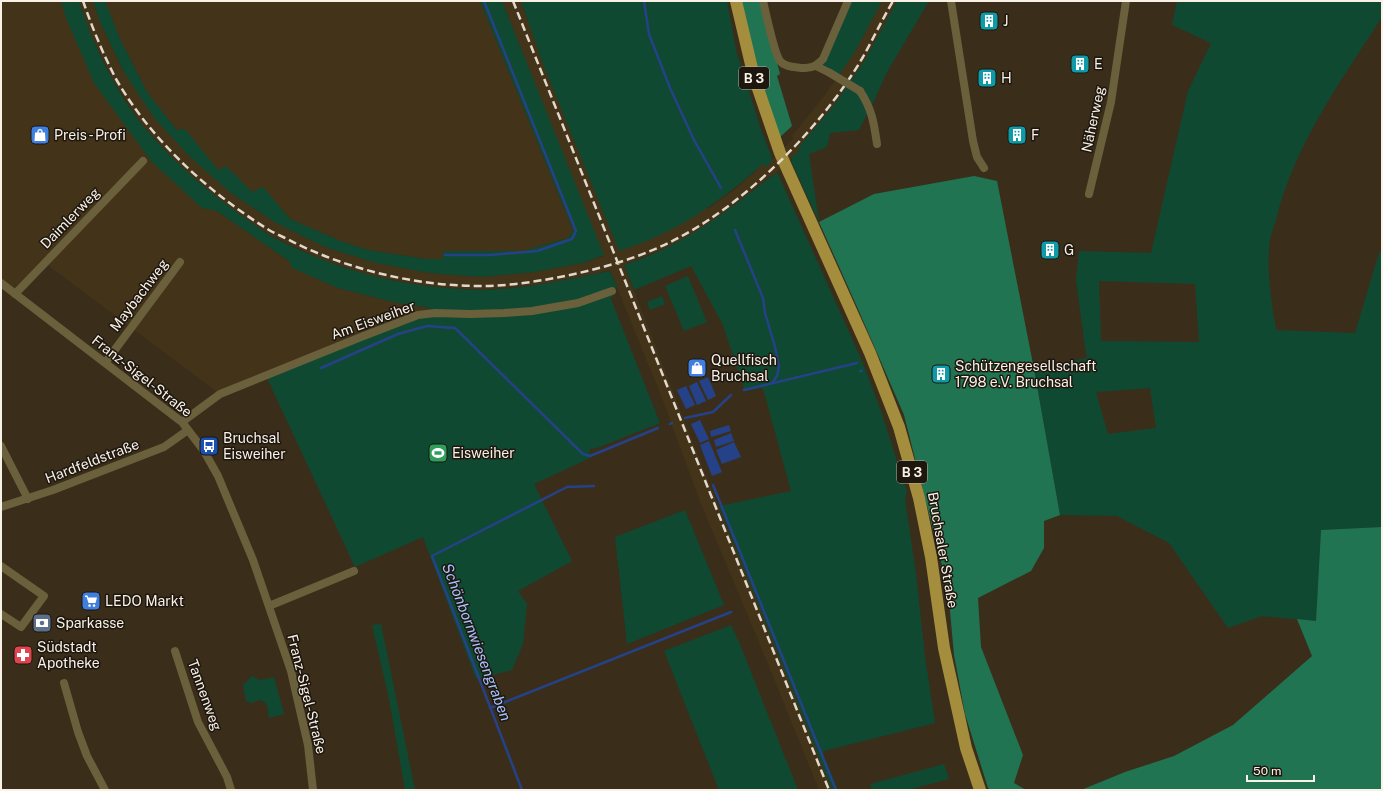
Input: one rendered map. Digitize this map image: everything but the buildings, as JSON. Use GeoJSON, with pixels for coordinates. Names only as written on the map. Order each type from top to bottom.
{"type":"FeatureCollection","features":[{"type":"Feature","properties":{"kind":"main road","name":"Bruchsaler Straße"},"geometry":{"type":"LineString","coordinates":[[736,1],[754,77],[780,153],[870,352],[899,427],[919,498],[931,558],[944,648],[966,748],[980,790]]}},
{"type":"Feature","properties":{"kind":"street"},"geometry":{"type":"LineString","coordinates":[[763,1],[776,51],[781,62],[791,67],[809,68],[816,66],[823,59],[848,1]]}},
{"type":"Feature","properties":{"kind":"street"},"geometry":{"type":"LineString","coordinates":[[951,1],[977,157],[984,168]]}},
{"type":"Feature","properties":{"kind":"street","name":"Näherweg"},"geometry":{"type":"LineString","coordinates":[[1089,194],[1111,102],[1126,1]]}},
{"type":"Feature","properties":{"kind":"street"},"geometry":{"type":"LineString","coordinates":[[816,66],[860,91],[868,102],[874,120],[877,144]]}},
{"type":"Feature","properties":{"kind":"street","name":"Daimlerweg"},"geometry":{"type":"LineString","coordinates":[[15,294],[143,161]]}},
{"type":"Feature","properties":{"kind":"street","name":"Maybachweg"},"geometry":{"type":"LineString","coordinates":[[105,363],[180,262]]}},
{"type":"Feature","properties":{"kind":"street","name":"Franz-Sigel-Straße"},"geometry":{"type":"LineString","coordinates":[[1,283],[182,422],[204,451],[218,476],[253,560],[291,671],[308,745],[313,790]]}},
{"type":"Feature","properties":{"kind":"street","name":"Am Eisweiher"},"geometry":{"type":"LineString","coordinates":[[182,422],[220,394],[361,336],[418,315],[435,313],[470,314],[532,311],[578,303],[612,291]]}},
{"type":"Feature","properties":{"kind":"street","name":"Hardfeldstraße"},"geometry":{"type":"LineString","coordinates":[[1,507],[28,499],[164,447],[188,430]]}},
{"type":"Feature","properties":{"kind":"street"},"geometry":{"type":"LineString","coordinates":[[1,446],[28,499]]}},
{"type":"Feature","properties":{"kind":"street"},"geometry":{"type":"LineString","coordinates":[[1,566],[44,596],[21,628],[1,614]]}},
{"type":"Feature","properties":{"kind":"street"},"geometry":{"type":"LineString","coordinates":[[269,606],[354,571]]}},
{"type":"Feature","properties":{"kind":"street","name":"Tannenweg"},"geometry":{"type":"LineString","coordinates":[[175,652],[198,722],[227,777],[231,790]]}},
{"type":"Feature","properties":{"kind":"street"},"geometry":{"type":"LineString","coordinates":[[64,683],[78,732],[87,756],[105,790]]}},
{"type":"Feature","properties":{"kind":"shaded area"},"geometry":{"type":"Polygon","coordinates":[[[1,1],[61,1],[66,18],[202,208],[217,211],[289,261],[292,268],[338,288],[393,302],[431,308],[406,322],[220,394],[45,263],[15,294],[1,283],[1,1]]]}},
{"type":"Feature","properties":{"kind":"shaded area"},"geometry":{"type":"Polygon","coordinates":[[[79,1],[93,1],[100,22],[125,74],[155,119],[191,158],[231,193],[276,223],[325,247],[376,263],[429,273],[482,277],[535,272],[583,263],[604,256],[502,1],[521,1],[543,64],[708,209],[738,187],[763,164],[766,166],[794,138],[792,136],[825,95],[854,53],[882,1],[897,1],[865,60],[835,104],[799,148],[800,150],[772,177],[770,176],[715,220],[682,241],[624,265],[731,538],[775,638],[832,790],[819,790],[701,504],[662,398],[610,270],[536,285],[481,290],[427,286],[371,276],[320,259],[268,234],[223,203],[181,167],[144,127],[113,80],[87,26],[79,1]]]}},
{"type":"Feature","properties":{"kind":"shaded area"},"geometry":{"type":"Polygon","coordinates":[[[105,1],[480,1],[574,230],[568,238],[523,251],[444,251],[443,259],[426,259],[368,250],[343,242],[290,219],[263,188],[252,192],[226,166],[218,171],[185,129],[177,130],[147,92],[120,39],[105,1]]]}},
{"type":"Feature","properties":{"kind":"green space"},"geometry":{"type":"Polygon","coordinates":[[[61,1],[79,1],[98,51],[114,83],[133,113],[155,140],[192,176],[218,198],[269,235],[290,246],[334,264],[379,277],[425,286],[461,289],[482,290],[515,288],[610,271],[617,287],[611,299],[660,423],[597,448],[590,449],[590,458],[534,484],[572,561],[518,591],[527,604],[523,644],[512,670],[476,679],[423,537],[355,567],[267,378],[406,322],[431,308],[393,302],[338,288],[292,268],[289,261],[217,211],[202,208],[151,161],[94,83],[66,18],[61,1]]]}},
{"type":"Feature","properties":{"kind":"green space"},"geometry":{"type":"Polygon","coordinates":[[[93,1],[105,1],[120,39],[147,92],[177,130],[185,129],[218,170],[226,166],[252,192],[263,187],[290,219],[343,242],[368,250],[426,259],[443,259],[443,251],[523,251],[568,238],[573,230],[480,1],[502,1],[604,255],[583,263],[535,272],[482,277],[429,273],[376,263],[325,247],[276,223],[231,193],[191,158],[155,119],[125,74],[100,22],[93,1]]]}},
{"type":"Feature","properties":{"kind":"green space"},"geometry":{"type":"Polygon","coordinates":[[[521,1],[727,1],[736,50],[772,161],[766,167],[763,164],[713,204],[678,226],[660,235],[619,251],[543,64],[521,1]]]}},
{"type":"Feature","properties":{"kind":"green space"},"geometry":{"type":"Polygon","coordinates":[[[739,1],[761,1],[780,74],[777,76],[792,126],[779,138],[762,93],[739,1]]]}},
{"type":"Feature","properties":{"kind":"green space"},"geometry":{"type":"Polygon","coordinates":[[[852,1],[882,1],[854,53],[839,75],[823,65],[852,1]]]}},
{"type":"Feature","properties":{"kind":"green space"},"geometry":{"type":"Polygon","coordinates":[[[897,1],[929,1],[887,72],[872,105],[866,94],[850,82],[865,60],[897,1]]]}},
{"type":"Feature","properties":{"kind":"green space"},"geometry":{"type":"Polygon","coordinates":[[[1177,1],[1382,1],[1382,17],[1320,114],[1294,166],[1284,192],[1269,245],[1269,280],[1276,330],[1355,333],[1379,253],[1382,251],[1382,527],[1321,530],[1316,621],[1262,616],[1228,628],[1169,543],[1117,516],[1060,515],[1034,369],[1087,358],[1076,280],[1079,251],[1151,253],[1188,91],[1211,43],[1172,25],[1177,1]],[[1099,281],[1101,341],[1199,342],[1195,284],[1099,281]],[[1150,388],[1096,392],[1108,434],[1156,428],[1150,388]]]}},
{"type":"Feature","properties":{"kind":"green space"},"geometry":{"type":"Polygon","coordinates":[[[847,86],[858,93],[868,112],[859,130],[830,133],[827,147],[809,154],[819,222],[791,161],[792,157],[800,150],[798,148],[835,104],[847,86]]]}},
{"type":"Feature","properties":{"kind":"green space"},"geometry":{"type":"Polygon","coordinates":[[[777,172],[862,361],[881,411],[907,492],[905,499],[935,723],[824,751],[823,754],[838,790],[832,790],[719,506],[791,491],[764,392],[762,388],[745,391],[723,325],[691,266],[634,290],[624,265],[684,239],[719,216],[777,172]]]}},
{"type":"Feature","properties":{"kind":"green space"},"geometry":{"type":"Polygon","coordinates":[[[974,176],[997,181],[1034,369],[1060,515],[1044,521],[1044,548],[1031,571],[978,598],[981,647],[1023,755],[1014,783],[1026,790],[990,790],[988,788],[965,714],[954,655],[948,589],[904,415],[819,222],[874,194],[974,176]]]}},
{"type":"Feature","properties":{"kind":"green space"},"geometry":{"type":"Polygon","coordinates":[[[688,276],[707,322],[684,331],[665,286],[688,276]]]}},
{"type":"Feature","properties":{"kind":"green space"},"geometry":{"type":"Polygon","coordinates":[[[662,296],[665,304],[650,310],[647,302],[662,296]]]}},
{"type":"Feature","properties":{"kind":"green space"},"geometry":{"type":"Polygon","coordinates":[[[685,510],[724,605],[627,644],[615,537],[685,510]]]}},
{"type":"Feature","properties":{"kind":"green space"},"geometry":{"type":"Polygon","coordinates":[[[1382,527],[1382,790],[1081,790],[1125,772],[1174,756],[1233,725],[1312,656],[1297,619],[1316,621],[1321,530],[1382,527]]]}},
{"type":"Feature","properties":{"kind":"green space"},"geometry":{"type":"Polygon","coordinates":[[[381,624],[415,790],[405,790],[389,699],[372,625],[381,624]]]}},
{"type":"Feature","properties":{"kind":"green space"},"geometry":{"type":"Polygon","coordinates":[[[731,625],[798,790],[719,790],[664,651],[731,625]]]}},
{"type":"Feature","properties":{"kind":"green space"},"geometry":{"type":"Polygon","coordinates":[[[252,676],[260,680],[274,677],[284,714],[269,718],[267,704],[260,700],[251,703],[246,701],[243,685],[252,676]]]}},
{"type":"Feature","properties":{"kind":"green space"},"geometry":{"type":"Polygon","coordinates":[[[944,764],[949,779],[908,790],[872,790],[870,784],[944,764]]]}},
{"type":"Feature","properties":{"kind":"water"},"geometry":{"type":"Polygon","coordinates":[[[708,377],[716,396],[708,400],[699,381],[708,377]]]}},
{"type":"Feature","properties":{"kind":"water"},"geometry":{"type":"Polygon","coordinates":[[[697,382],[706,401],[697,405],[689,386],[697,382]]]}},
{"type":"Feature","properties":{"kind":"water"},"geometry":{"type":"Polygon","coordinates":[[[686,386],[695,405],[686,409],[677,390],[686,386]]]}},
{"type":"Feature","properties":{"kind":"water"},"geometry":{"type":"Polygon","coordinates":[[[700,420],[709,439],[700,443],[691,424],[700,420]]]}},
{"type":"Feature","properties":{"kind":"water"},"geometry":{"type":"Polygon","coordinates":[[[729,425],[731,431],[711,437],[710,431],[729,425]]]}},
{"type":"Feature","properties":{"kind":"water"},"geometry":{"type":"Polygon","coordinates":[[[731,433],[734,441],[716,447],[714,440],[731,433]]]}},
{"type":"Feature","properties":{"kind":"water"},"geometry":{"type":"Polygon","coordinates":[[[709,441],[722,472],[712,476],[700,445],[709,441]]]}},
{"type":"Feature","properties":{"kind":"water"},"geometry":{"type":"Polygon","coordinates":[[[734,442],[741,457],[722,464],[716,450],[734,442]]]}},
{"type":"Feature","properties":{"kind":"waterway"},"geometry":{"type":"LineString","coordinates":[[445,255],[490,255],[537,251],[572,239],[576,231],[484,1]]}},
{"type":"Feature","properties":{"kind":"waterway"},"geometry":{"type":"LineString","coordinates":[[644,1],[649,34],[670,88],[694,140],[721,188]]}},
{"type":"Feature","properties":{"kind":"waterway"},"geometry":{"type":"LineString","coordinates":[[735,230],[763,298],[765,313],[775,347],[779,367],[777,376],[772,383]]}},
{"type":"Feature","properties":{"kind":"waterway"},"geometry":{"type":"LineString","coordinates":[[321,368],[398,334],[427,326],[455,328],[583,454],[590,456],[658,428]]}},
{"type":"Feature","properties":{"kind":"waterway"},"geometry":{"type":"LineString","coordinates":[[744,390],[857,363]]}},
{"type":"Feature","properties":{"kind":"waterway"},"geometry":{"type":"LineString","coordinates":[[685,418],[713,412],[731,395]]}},
{"type":"Feature","properties":{"kind":"waterway"},"geometry":{"type":"LineString","coordinates":[[713,485],[836,790]]}},
{"type":"Feature","properties":{"kind":"waterway","name":"Schönbornwiesengraben"},"geometry":{"type":"LineString","coordinates":[[522,790],[432,556],[567,487],[594,486]]}},
{"type":"Feature","properties":{"kind":"waterway"},"geometry":{"type":"LineString","coordinates":[[490,708],[731,612]]}},
{"type":"Feature","properties":{"kind":"railway"},"geometry":{"type":"LineString","coordinates":[[83,1],[107,60],[116,79],[130,102],[164,144],[183,164],[203,182],[246,215],[269,230],[297,244],[319,254],[364,269],[410,280],[481,286],[540,281],[606,266],[651,251],[680,237],[706,221],[732,203],[758,182],[783,159],[806,134],[847,83],[863,57],[893,1]]}},
{"type":"Feature","properties":{"kind":"railway"},"geometry":{"type":"LineString","coordinates":[[513,1],[829,790]]}},
{"type":"Feature","properties":{"kind":"place","name":"J"},"geometry":{"type":"Point","coordinates":[989,21]}},
{"type":"Feature","properties":{"kind":"place","name":"E"},"geometry":{"type":"Point","coordinates":[1080,64]}},
{"type":"Feature","properties":{"kind":"place","name":"H"},"geometry":{"type":"Point","coordinates":[987,78]}},
{"type":"Feature","properties":{"kind":"place","name":"Preis - Profi"},"geometry":{"type":"Point","coordinates":[40,135]}},
{"type":"Feature","properties":{"kind":"place","name":"F"},"geometry":{"type":"Point","coordinates":[1017,135]}},
{"type":"Feature","properties":{"kind":"place","name":"G"},"geometry":{"type":"Point","coordinates":[1050,250]}},
{"type":"Feature","properties":{"kind":"place","name":"Quellfisch Bruchsal"},"geometry":{"type":"Point","coordinates":[697,368]}},
{"type":"Feature","properties":{"kind":"place","name":"Schützengesellschaft 1798 e.V. Bruchsal"},"geometry":{"type":"Point","coordinates":[941,374]}},
{"type":"Feature","properties":{"kind":"place","name":"Bruchsal Eisweiher"},"geometry":{"type":"Point","coordinates":[209,446]}},
{"type":"Feature","properties":{"kind":"place","name":"Eisweiher"},"geometry":{"type":"Point","coordinates":[438,453]}},
{"type":"Feature","properties":{"kind":"place","name":"LEDO Markt"},"geometry":{"type":"Point","coordinates":[91,601]}},
{"type":"Feature","properties":{"kind":"place","name":"Sparkasse"},"geometry":{"type":"Point","coordinates":[42,623]}},
{"type":"Feature","properties":{"kind":"place","name":"Südstadt Apotheke"},"geometry":{"type":"Point","coordinates":[23,655]}}]}
